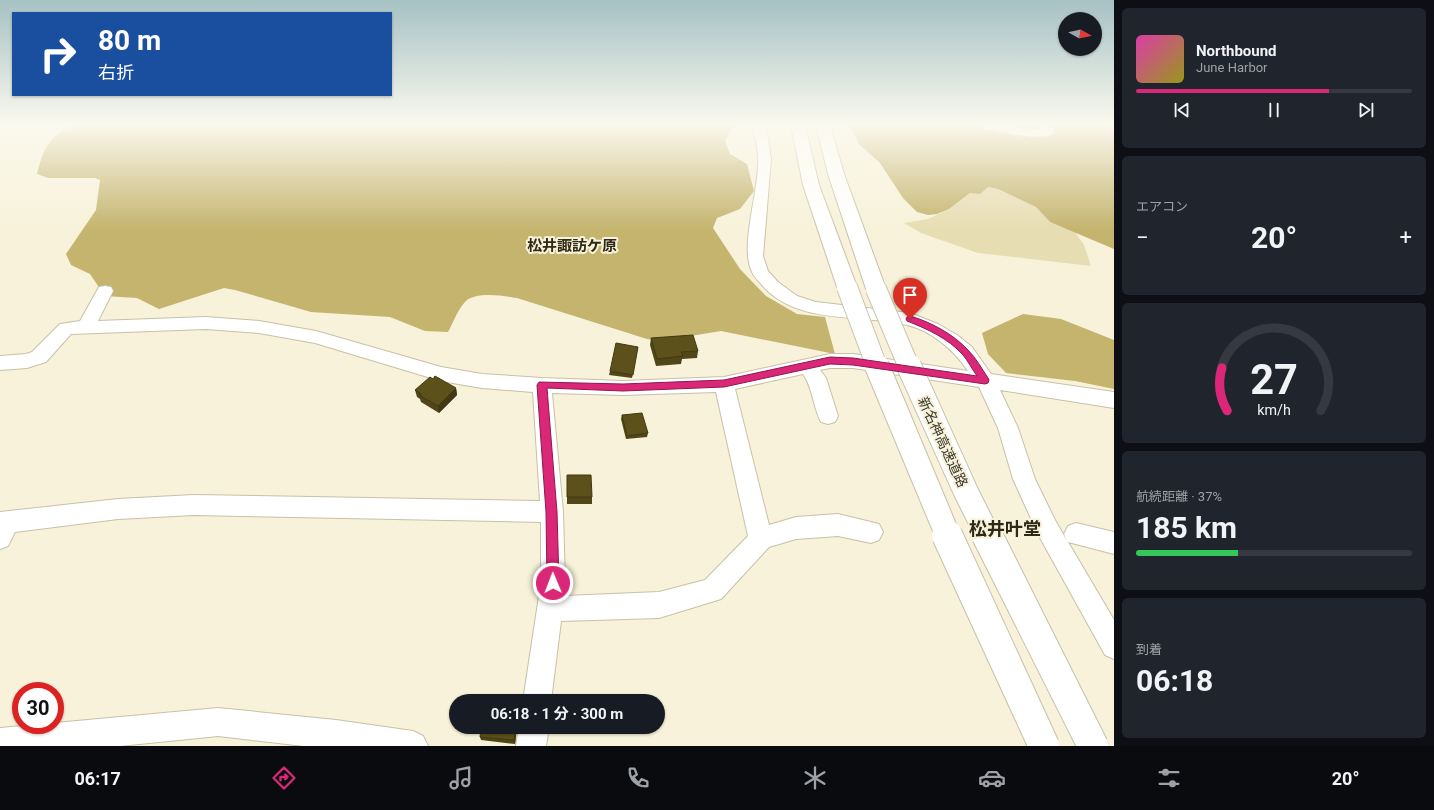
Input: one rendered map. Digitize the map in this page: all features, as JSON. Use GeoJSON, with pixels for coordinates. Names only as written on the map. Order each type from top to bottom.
{"type":"FeatureCollection","features":[{"type":"Feature","properties":{"kind":"highway"},"geometry":{"type":"LineString","coordinates":[[806,160],[811,185],[884,385],[941,521],[1044,746]]}},
{"type":"Feature","properties":{"kind":"highway","name":"新名神高速道路"},"geometry":{"type":"LineString","coordinates":[[832,160],[876,289],[916,383],[966,492],[1093,746]]}},
{"type":"Feature","properties":{"kind":"street"},"geometry":{"type":"LineString","coordinates":[[765,160],[755,256],[760,272],[772,286],[791,300],[815,308],[910,319],[932,328],[966,352],[985,380],[1008,428],[1024,479],[1047,528],[1114,646]]}},
{"type":"Feature","properties":{"kind":"street"},"geometry":{"type":"LineString","coordinates":[[86,327],[105,291]]}},
{"type":"Feature","properties":{"kind":"street"},"geometry":{"type":"LineString","coordinates":[[0,363],[27,361],[39,357],[66,328],[206,323],[259,327],[316,336],[441,374],[482,381],[623,388],[724,384],[830,361],[853,361],[1114,400]]}},
{"type":"Feature","properties":{"kind":"street"},"geometry":{"type":"LineString","coordinates":[[807,366],[816,378],[828,416]]}},
{"type":"Feature","properties":{"kind":"street"},"geometry":{"type":"LineString","coordinates":[[724,384],[761,539]]}},
{"type":"Feature","properties":{"kind":"street"},"geometry":{"type":"LineString","coordinates":[[538,694],[551,609],[553,583],[552,512],[542,385]]}},
{"type":"Feature","properties":{"kind":"street"},"geometry":{"type":"LineString","coordinates":[[3,528],[118,509],[194,506],[552,512]]}},
{"type":"Feature","properties":{"kind":"street"},"geometry":{"type":"LineString","coordinates":[[551,609],[659,605],[712,590],[761,539],[796,528],[838,525],[871,532]]}},
{"type":"Feature","properties":{"kind":"street"},"geometry":{"type":"LineString","coordinates":[[1076,534],[1114,543]]}},
{"type":"Feature","properties":{"kind":"street"},"geometry":{"type":"LineString","coordinates":[[0,743],[123,739],[218,722],[336,734],[413,746]]}},
{"type":"Feature","properties":{"kind":"street"},"geometry":{"type":"LineString","coordinates":[[531,746],[533,734]]}},
{"type":"Feature","properties":{"kind":"shaded area"},"geometry":{"type":"Polygon","coordinates":[[[41,160],[740,160],[747,164],[754,191],[740,209],[717,218],[713,228],[740,269],[766,296],[797,314],[825,317],[835,354],[721,331],[660,341],[647,339],[517,298],[497,295],[476,296],[465,302],[460,308],[448,332],[425,331],[390,317],[311,312],[224,288],[159,309],[137,298],[105,296],[90,274],[71,265],[66,254],[96,210],[100,180],[95,178],[48,178],[37,174],[41,160]]]}},
{"type":"Feature","properties":{"kind":"shaded area"},"geometry":{"type":"Polygon","coordinates":[[[876,160],[1114,160],[1114,249],[1050,222],[1036,207],[998,189],[988,187],[980,194],[970,193],[949,209],[937,214],[928,215],[917,212],[903,198],[876,160]]]}},
{"type":"Feature","properties":{"kind":"shaded area"},"geometry":{"type":"Polygon","coordinates":[[[988,187],[998,189],[1036,207],[1050,222],[1075,232],[1084,245],[1091,266],[978,253],[921,233],[904,223],[928,219],[949,209],[970,193],[980,193],[988,187]]]}},
{"type":"Feature","properties":{"kind":"shaded area"},"geometry":{"type":"Polygon","coordinates":[[[1023,314],[1061,319],[1114,340],[1114,389],[1075,381],[1006,373],[988,354],[982,333],[1023,314]]]}},
{"type":"Feature","properties":{"kind":"building"},"geometry":{"type":"Polygon","coordinates":[[[693,335],[698,351],[681,352],[683,356],[657,359],[651,338],[693,335]]]}},
{"type":"Feature","properties":{"kind":"building"},"geometry":{"type":"Polygon","coordinates":[[[616,343],[638,347],[633,375],[610,371],[616,343]]]}},
{"type":"Feature","properties":{"kind":"building"},"geometry":{"type":"Polygon","coordinates":[[[435,376],[456,388],[438,406],[419,395],[421,394],[415,390],[430,377],[433,379],[435,376]]]}},
{"type":"Feature","properties":{"kind":"building"},"geometry":{"type":"Polygon","coordinates":[[[642,413],[648,433],[627,436],[622,415],[642,413]]]}},
{"type":"Feature","properties":{"kind":"building"},"geometry":{"type":"Polygon","coordinates":[[[567,475],[591,475],[592,497],[567,497],[567,475]]]}},
{"type":"Feature","properties":{"kind":"building"},"geometry":{"type":"Polygon","coordinates":[[[480,734],[515,734],[514,740],[480,737],[480,734]]]}},
{"type":"Feature","properties":{"kind":"district","name":"松井諏訪ケ原"},"geometry":{"type":"Point","coordinates":[572,246]}},
{"type":"Feature","properties":{"kind":"district","name":"松井叶堂"},"geometry":{"type":"Point","coordinates":[1005,529]}},
{"type":"Feature","properties":{"kind":"route"},"geometry":{"type":"LineString","coordinates":[[553,583],[552,512],[542,385],[623,388],[724,384],[830,361],[853,361],[985,380],[966,352],[932,328],[910,319]]}}]}
